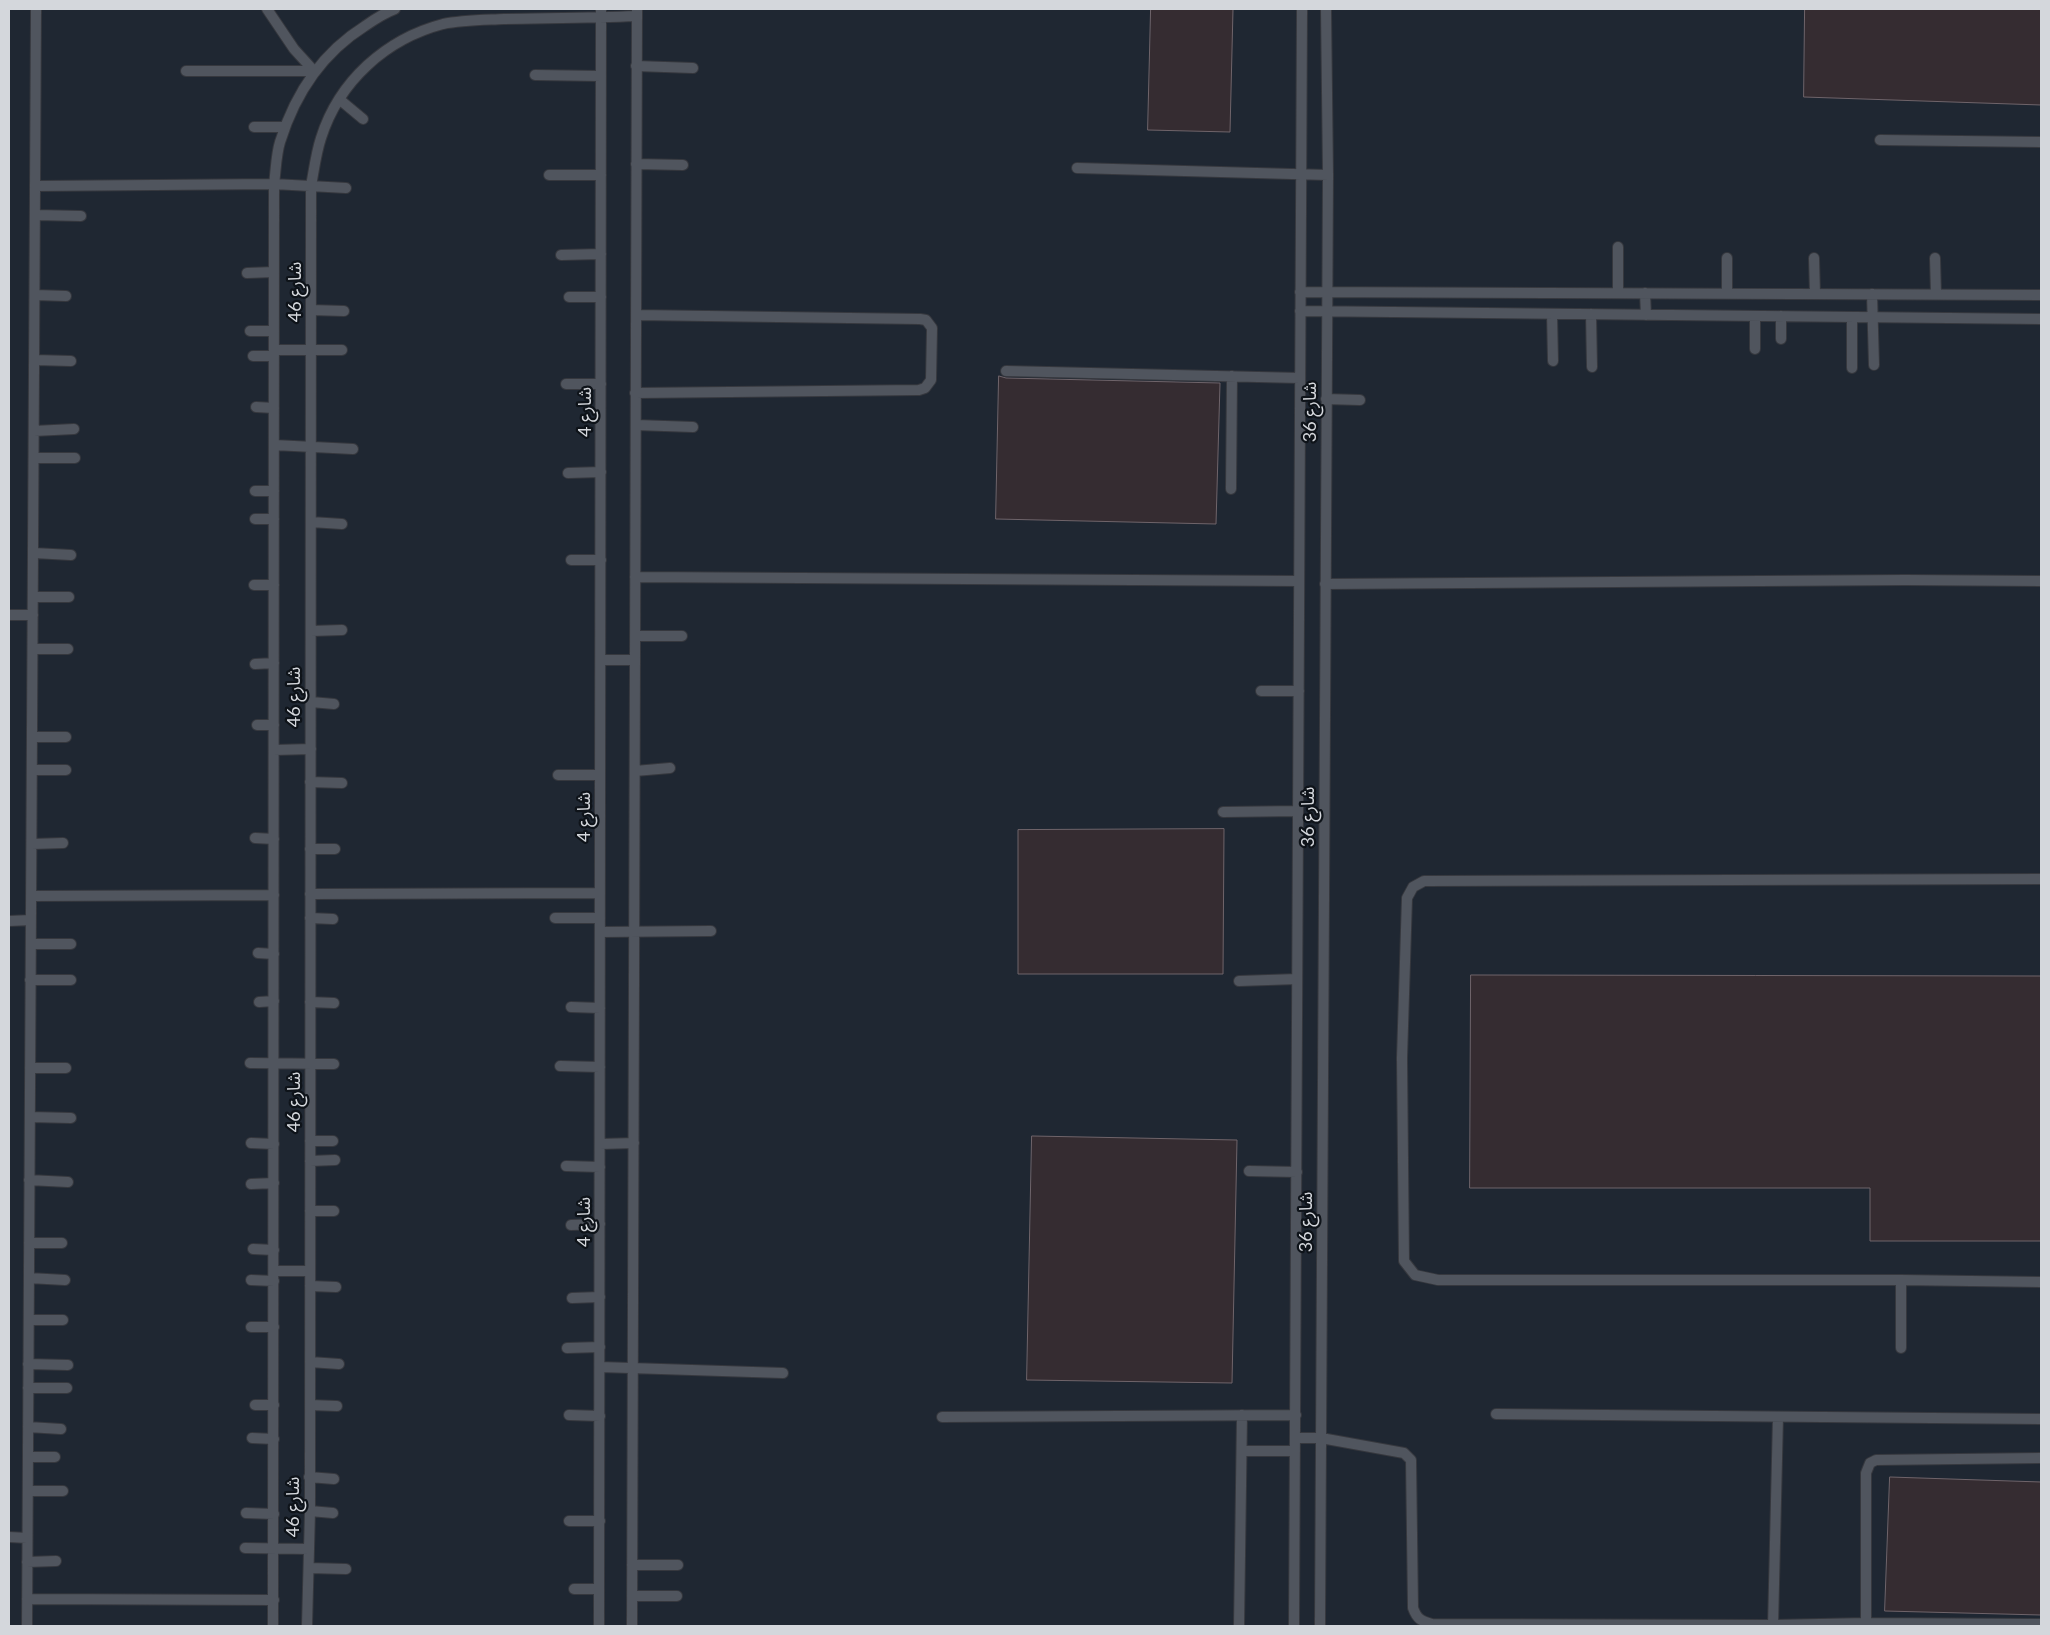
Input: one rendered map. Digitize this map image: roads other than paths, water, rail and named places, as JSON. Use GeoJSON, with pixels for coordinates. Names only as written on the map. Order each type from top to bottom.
{"type":"FeatureCollection","features":[{"type":"Feature","properties":{"kind":"lane"},"geometry":{"type":"LineString","coordinates":[[27,1626],[36,9]]}},
{"type":"Feature","properties":{"kind":"lane"},"geometry":{"type":"LineString","coordinates":[[268,9],[294,49],[314,71]]}},
{"type":"Feature","properties":{"kind":"lane","name":"شارع 46"},"geometry":{"type":"LineString","coordinates":[[274,1626],[274,184],[279,144],[293,106],[314,71],[346,37],[386,12],[395,9]]}},
{"type":"Feature","properties":{"kind":"lane","name":"شارع 36"},"geometry":{"type":"LineString","coordinates":[[1294,1626],[1302,9]]}},
{"type":"Feature","properties":{"kind":"lane","name":"شارع 36"},"geometry":{"type":"LineString","coordinates":[[1320,1626],[1328,175],[1326,9]]}},
{"type":"Feature","properties":{"kind":"lane"},"geometry":{"type":"LineString","coordinates":[[632,1626],[636,12]]}},
{"type":"Feature","properties":{"kind":"lane","name":"شارع 46"},"geometry":{"type":"LineString","coordinates":[[307,1626],[310,1550],[311,186],[320,139],[339,99],[354,77],[380,53],[410,35],[444,24],[636,12]]}},
{"type":"Feature","properties":{"kind":"lane","name":"شارع 4"},"geometry":{"type":"LineString","coordinates":[[599,1626],[601,13]]}},
{"type":"Feature","properties":{"kind":"lane"},"geometry":{"type":"LineString","coordinates":[[636,66],[693,68]]}},
{"type":"Feature","properties":{"kind":"lane"},"geometry":{"type":"LineString","coordinates":[[186,71],[314,71]]}},
{"type":"Feature","properties":{"kind":"lane"},"geometry":{"type":"LineString","coordinates":[[536,75],[602,76]]}},
{"type":"Feature","properties":{"kind":"lane"},"geometry":{"type":"LineString","coordinates":[[339,99],[363,118]]}},
{"type":"Feature","properties":{"kind":"lane"},"geometry":{"type":"LineString","coordinates":[[254,127],[286,128]]}},
{"type":"Feature","properties":{"kind":"lane"},"geometry":{"type":"LineString","coordinates":[[1880,140],[2041,142]]}},
{"type":"Feature","properties":{"kind":"lane"},"geometry":{"type":"LineString","coordinates":[[636,164],[683,164]]}},
{"type":"Feature","properties":{"kind":"lane"},"geometry":{"type":"LineString","coordinates":[[1077,168],[1328,175]]}},
{"type":"Feature","properties":{"kind":"lane"},"geometry":{"type":"LineString","coordinates":[[549,175],[601,175]]}},
{"type":"Feature","properties":{"kind":"lane"},"geometry":{"type":"LineString","coordinates":[[35,186],[274,184],[346,188]]}},
{"type":"Feature","properties":{"kind":"lane"},"geometry":{"type":"LineString","coordinates":[[36,216],[81,216]]}},
{"type":"Feature","properties":{"kind":"lane"},"geometry":{"type":"LineString","coordinates":[[1618,246],[1618,293]]}},
{"type":"Feature","properties":{"kind":"lane"},"geometry":{"type":"LineString","coordinates":[[561,255],[601,254]]}},
{"type":"Feature","properties":{"kind":"lane"},"geometry":{"type":"LineString","coordinates":[[1727,258],[1727,293]]}},
{"type":"Feature","properties":{"kind":"lane"},"geometry":{"type":"LineString","coordinates":[[1814,258],[1815,294]]}},
{"type":"Feature","properties":{"kind":"lane"},"geometry":{"type":"LineString","coordinates":[[1935,258],[1936,294]]}},
{"type":"Feature","properties":{"kind":"lane"},"geometry":{"type":"LineString","coordinates":[[247,273],[274,272]]}},
{"type":"Feature","properties":{"kind":"lane"},"geometry":{"type":"LineString","coordinates":[[1300,292],[2041,294]]}},
{"type":"Feature","properties":{"kind":"lane"},"geometry":{"type":"LineString","coordinates":[[1645,293],[1646,315]]}},
{"type":"Feature","properties":{"kind":"lane"},"geometry":{"type":"LineString","coordinates":[[1872,294],[1874,365]]}},
{"type":"Feature","properties":{"kind":"lane"},"geometry":{"type":"LineString","coordinates":[[35,295],[66,296]]}},
{"type":"Feature","properties":{"kind":"lane"},"geometry":{"type":"LineString","coordinates":[[569,297],[601,297]]}},
{"type":"Feature","properties":{"kind":"lane"},"geometry":{"type":"LineString","coordinates":[[311,310],[344,311]]}},
{"type":"Feature","properties":{"kind":"lane"},"geometry":{"type":"LineString","coordinates":[[1300,311],[2041,319]]}},
{"type":"Feature","properties":{"kind":"lane"},"geometry":{"type":"LineString","coordinates":[[1552,314],[1553,361]]}},
{"type":"Feature","properties":{"kind":"lane"},"geometry":{"type":"LineString","coordinates":[[1590,314],[1592,367]]}},
{"type":"Feature","properties":{"kind":"lane"},"geometry":{"type":"LineString","coordinates":[[635,393],[919,390],[925,388],[931,380],[932,328],[926,320],[920,319],[636,316]]}},
{"type":"Feature","properties":{"kind":"lane"},"geometry":{"type":"LineString","coordinates":[[1755,316],[1755,349]]}},
{"type":"Feature","properties":{"kind":"lane"},"geometry":{"type":"LineString","coordinates":[[1781,316],[1781,339]]}},
{"type":"Feature","properties":{"kind":"lane"},"geometry":{"type":"LineString","coordinates":[[1852,317],[1852,368]]}},
{"type":"Feature","properties":{"kind":"lane"},"geometry":{"type":"LineString","coordinates":[[250,331],[274,331]]}},
{"type":"Feature","properties":{"kind":"lane"},"geometry":{"type":"LineString","coordinates":[[253,356],[311,350],[342,350]]}},
{"type":"Feature","properties":{"kind":"lane"},"geometry":{"type":"LineString","coordinates":[[35,360],[71,361]]}},
{"type":"Feature","properties":{"kind":"lane"},"geometry":{"type":"LineString","coordinates":[[1006,371],[1300,378]]}},
{"type":"Feature","properties":{"kind":"lane"},"geometry":{"type":"LineString","coordinates":[[1231,489],[1232,376]]}},
{"type":"Feature","properties":{"kind":"lane"},"geometry":{"type":"LineString","coordinates":[[566,384],[601,384]]}},
{"type":"Feature","properties":{"kind":"lane"},"geometry":{"type":"LineString","coordinates":[[1326,399],[1360,400]]}},
{"type":"Feature","properties":{"kind":"lane"},"geometry":{"type":"LineString","coordinates":[[256,407],[274,408]]}},
{"type":"Feature","properties":{"kind":"lane"},"geometry":{"type":"LineString","coordinates":[[636,424],[693,427]]}},
{"type":"Feature","properties":{"kind":"lane"},"geometry":{"type":"LineString","coordinates":[[34,430],[74,429]]}},
{"type":"Feature","properties":{"kind":"lane"},"geometry":{"type":"LineString","coordinates":[[274,445],[353,449]]}},
{"type":"Feature","properties":{"kind":"lane"},"geometry":{"type":"LineString","coordinates":[[34,458],[75,458]]}},
{"type":"Feature","properties":{"kind":"lane"},"geometry":{"type":"LineString","coordinates":[[568,473],[601,472]]}},
{"type":"Feature","properties":{"kind":"lane"},"geometry":{"type":"LineString","coordinates":[[255,491],[274,492]]}},
{"type":"Feature","properties":{"kind":"lane"},"geometry":{"type":"LineString","coordinates":[[255,519],[274,519]]}},
{"type":"Feature","properties":{"kind":"lane"},"geometry":{"type":"LineString","coordinates":[[311,522],[342,524]]}},
{"type":"Feature","properties":{"kind":"lane"},"geometry":{"type":"LineString","coordinates":[[34,553],[71,555]]}},
{"type":"Feature","properties":{"kind":"lane"},"geometry":{"type":"LineString","coordinates":[[571,560],[601,560]]}},
{"type":"Feature","properties":{"kind":"lane"},"geometry":{"type":"LineString","coordinates":[[635,577],[1299,581]]}},
{"type":"Feature","properties":{"kind":"lane"},"geometry":{"type":"LineString","coordinates":[[1325,584],[1905,580],[2041,581]]}},
{"type":"Feature","properties":{"kind":"lane"},"geometry":{"type":"LineString","coordinates":[[254,585],[274,585]]}},
{"type":"Feature","properties":{"kind":"lane"},"geometry":{"type":"LineString","coordinates":[[34,597],[69,597]]}},
{"type":"Feature","properties":{"kind":"lane"},"geometry":{"type":"LineString","coordinates":[[9,615],[33,616]]}},
{"type":"Feature","properties":{"kind":"lane"},"geometry":{"type":"LineString","coordinates":[[311,631],[342,630]]}},
{"type":"Feature","properties":{"kind":"lane"},"geometry":{"type":"LineString","coordinates":[[635,636],[682,636]]}},
{"type":"Feature","properties":{"kind":"lane"},"geometry":{"type":"LineString","coordinates":[[33,649],[68,649]]}},
{"type":"Feature","properties":{"kind":"lane"},"geometry":{"type":"LineString","coordinates":[[600,660],[635,660]]}},
{"type":"Feature","properties":{"kind":"lane"},"geometry":{"type":"LineString","coordinates":[[255,664],[274,663]]}},
{"type":"Feature","properties":{"kind":"lane"},"geometry":{"type":"LineString","coordinates":[[1261,691],[1299,692]]}},
{"type":"Feature","properties":{"kind":"lane"},"geometry":{"type":"LineString","coordinates":[[310,702],[334,704]]}},
{"type":"Feature","properties":{"kind":"lane"},"geometry":{"type":"LineString","coordinates":[[257,725],[274,725]]}},
{"type":"Feature","properties":{"kind":"lane"},"geometry":{"type":"LineString","coordinates":[[32,737],[66,737]]}},
{"type":"Feature","properties":{"kind":"lane"},"geometry":{"type":"LineString","coordinates":[[274,750],[310,749]]}},
{"type":"Feature","properties":{"kind":"lane"},"geometry":{"type":"LineString","coordinates":[[635,771],[670,768]]}},
{"type":"Feature","properties":{"kind":"lane"},"geometry":{"type":"LineString","coordinates":[[32,770],[66,770]]}},
{"type":"Feature","properties":{"kind":"lane"},"geometry":{"type":"LineString","coordinates":[[558,775],[600,775]]}},
{"type":"Feature","properties":{"kind":"lane"},"geometry":{"type":"LineString","coordinates":[[310,782],[342,783]]}},
{"type":"Feature","properties":{"kind":"lane"},"geometry":{"type":"LineString","coordinates":[[1223,812],[1298,811]]}},
{"type":"Feature","properties":{"kind":"lane"},"geometry":{"type":"LineString","coordinates":[[255,838],[274,839]]}},
{"type":"Feature","properties":{"kind":"lane"},"geometry":{"type":"LineString","coordinates":[[32,844],[63,844]]}},
{"type":"Feature","properties":{"kind":"lane"},"geometry":{"type":"LineString","coordinates":[[310,848],[335,849]]}},
{"type":"Feature","properties":{"kind":"lane"},"geometry":{"type":"LineString","coordinates":[[2041,879],[1424,881],[1413,887],[1407,898],[1402,1058],[1404,1261],[1415,1275],[1438,1280],[1901,1280],[2041,1282]]}},
{"type":"Feature","properties":{"kind":"lane"},"geometry":{"type":"LineString","coordinates":[[310,894],[600,893]]}},
{"type":"Feature","properties":{"kind":"lane"},"geometry":{"type":"LineString","coordinates":[[31,896],[274,895]]}},
{"type":"Feature","properties":{"kind":"lane"},"geometry":{"type":"LineString","coordinates":[[310,918],[334,919]]}},
{"type":"Feature","properties":{"kind":"lane"},"geometry":{"type":"LineString","coordinates":[[555,918],[600,918]]}},
{"type":"Feature","properties":{"kind":"lane"},"geometry":{"type":"LineString","coordinates":[[9,921],[31,920]]}},
{"type":"Feature","properties":{"kind":"lane"},"geometry":{"type":"LineString","coordinates":[[600,932],[711,931]]}},
{"type":"Feature","properties":{"kind":"lane"},"geometry":{"type":"LineString","coordinates":[[31,944],[72,944]]}},
{"type":"Feature","properties":{"kind":"lane"},"geometry":{"type":"LineString","coordinates":[[258,953],[274,954]]}},
{"type":"Feature","properties":{"kind":"lane"},"geometry":{"type":"LineString","coordinates":[[1239,981],[1297,979]]}},
{"type":"Feature","properties":{"kind":"lane"},"geometry":{"type":"LineString","coordinates":[[30,980],[71,980]]}},
{"type":"Feature","properties":{"kind":"lane"},"geometry":{"type":"LineString","coordinates":[[259,1002],[274,1001]]}},
{"type":"Feature","properties":{"kind":"lane"},"geometry":{"type":"LineString","coordinates":[[310,1002],[334,1002]]}},
{"type":"Feature","properties":{"kind":"lane"},"geometry":{"type":"LineString","coordinates":[[571,1007],[600,1008]]}},
{"type":"Feature","properties":{"kind":"lane"},"geometry":{"type":"LineString","coordinates":[[250,1063],[334,1064]]}},
{"type":"Feature","properties":{"kind":"lane"},"geometry":{"type":"LineString","coordinates":[[560,1066],[600,1067]]}},
{"type":"Feature","properties":{"kind":"lane"},"geometry":{"type":"LineString","coordinates":[[30,1068],[66,1068]]}},
{"type":"Feature","properties":{"kind":"lane"},"geometry":{"type":"LineString","coordinates":[[30,1117],[71,1118]]}},
{"type":"Feature","properties":{"kind":"lane"},"geometry":{"type":"LineString","coordinates":[[310,1141],[333,1141]]}},
{"type":"Feature","properties":{"kind":"lane"},"geometry":{"type":"LineString","coordinates":[[251,1143],[274,1144]]}},
{"type":"Feature","properties":{"kind":"lane"},"geometry":{"type":"LineString","coordinates":[[600,1144],[634,1144]]}},
{"type":"Feature","properties":{"kind":"lane"},"geometry":{"type":"LineString","coordinates":[[310,1161],[336,1160]]}},
{"type":"Feature","properties":{"kind":"lane"},"geometry":{"type":"LineString","coordinates":[[566,1166],[600,1166]]}},
{"type":"Feature","properties":{"kind":"lane"},"geometry":{"type":"LineString","coordinates":[[1249,1172],[1296,1172]]}},
{"type":"Feature","properties":{"kind":"lane"},"geometry":{"type":"LineString","coordinates":[[29,1180],[68,1182]]}},
{"type":"Feature","properties":{"kind":"lane"},"geometry":{"type":"LineString","coordinates":[[251,1184],[274,1183]]}},
{"type":"Feature","properties":{"kind":"lane"},"geometry":{"type":"LineString","coordinates":[[310,1211],[334,1211]]}},
{"type":"Feature","properties":{"kind":"lane"},"geometry":{"type":"LineString","coordinates":[[571,1224],[600,1224]]}},
{"type":"Feature","properties":{"kind":"lane"},"geometry":{"type":"LineString","coordinates":[[29,1242],[62,1243]]}},
{"type":"Feature","properties":{"kind":"lane"},"geometry":{"type":"LineString","coordinates":[[253,1250],[274,1250]]}},
{"type":"Feature","properties":{"kind":"lane"},"geometry":{"type":"LineString","coordinates":[[251,1280],[310,1271]]}},
{"type":"Feature","properties":{"kind":"lane"},"geometry":{"type":"LineString","coordinates":[[29,1278],[65,1280]]}},
{"type":"Feature","properties":{"kind":"lane"},"geometry":{"type":"LineString","coordinates":[[1901,1280],[1901,1348]]}},
{"type":"Feature","properties":{"kind":"lane"},"geometry":{"type":"LineString","coordinates":[[310,1286],[336,1287]]}},
{"type":"Feature","properties":{"kind":"lane"},"geometry":{"type":"LineString","coordinates":[[572,1298],[600,1297]]}},
{"type":"Feature","properties":{"kind":"lane"},"geometry":{"type":"LineString","coordinates":[[29,1320],[63,1320]]}},
{"type":"Feature","properties":{"kind":"lane"},"geometry":{"type":"LineString","coordinates":[[251,1327],[274,1327]]}},
{"type":"Feature","properties":{"kind":"lane"},"geometry":{"type":"LineString","coordinates":[[568,1348],[600,1347]]}},
{"type":"Feature","properties":{"kind":"lane"},"geometry":{"type":"LineString","coordinates":[[310,1362],[339,1364]]}},
{"type":"Feature","properties":{"kind":"lane"},"geometry":{"type":"LineString","coordinates":[[28,1364],[68,1365]]}},
{"type":"Feature","properties":{"kind":"lane"},"geometry":{"type":"LineString","coordinates":[[600,1368],[783,1373]]}},
{"type":"Feature","properties":{"kind":"lane"},"geometry":{"type":"LineString","coordinates":[[28,1388],[67,1388]]}},
{"type":"Feature","properties":{"kind":"lane"},"geometry":{"type":"LineString","coordinates":[[255,1405],[274,1405]]}},
{"type":"Feature","properties":{"kind":"lane"},"geometry":{"type":"LineString","coordinates":[[310,1405],[337,1406]]}},
{"type":"Feature","properties":{"kind":"lane"},"geometry":{"type":"LineString","coordinates":[[1496,1414],[2041,1419]]}},
{"type":"Feature","properties":{"kind":"lane"},"geometry":{"type":"LineString","coordinates":[[569,1415],[600,1416]]}},
{"type":"Feature","properties":{"kind":"lane"},"geometry":{"type":"LineString","coordinates":[[1240,1626],[1242,1415]]}},
{"type":"Feature","properties":{"kind":"lane"},"geometry":{"type":"LineString","coordinates":[[942,1417],[1296,1415]]}},
{"type":"Feature","properties":{"kind":"lane"},"geometry":{"type":"LineString","coordinates":[[1773,1625],[1778,1416]]}},
{"type":"Feature","properties":{"kind":"lane"},"geometry":{"type":"LineString","coordinates":[[28,1427],[61,1428]]}},
{"type":"Feature","properties":{"kind":"lane"},"geometry":{"type":"LineString","coordinates":[[252,1438],[274,1439]]}},
{"type":"Feature","properties":{"kind":"lane"},"geometry":{"type":"LineString","coordinates":[[1295,1438],[1321,1438],[1404,1453],[1410,1457],[1412,1460],[1413,1608],[1416,1617],[1422,1622],[1432,1624],[2041,1624]]}},
{"type":"Feature","properties":{"kind":"lane"},"geometry":{"type":"LineString","coordinates":[[1242,1451],[1295,1452]]}},
{"type":"Feature","properties":{"kind":"lane"},"geometry":{"type":"LineString","coordinates":[[28,1457],[55,1457]]}},
{"type":"Feature","properties":{"kind":"lane"},"geometry":{"type":"LineString","coordinates":[[1866,1625],[1866,1474],[1870,1463],[1876,1460],[2041,1458]]}},
{"type":"Feature","properties":{"kind":"lane"},"geometry":{"type":"LineString","coordinates":[[309,1477],[334,1478]]}},
{"type":"Feature","properties":{"kind":"lane"},"geometry":{"type":"LineString","coordinates":[[28,1491],[63,1491]]}},
{"type":"Feature","properties":{"kind":"lane"},"geometry":{"type":"LineString","coordinates":[[310,1511],[333,1513]]}},
{"type":"Feature","properties":{"kind":"lane"},"geometry":{"type":"LineString","coordinates":[[246,1513],[274,1514]]}},
{"type":"Feature","properties":{"kind":"lane"},"geometry":{"type":"LineString","coordinates":[[569,1521],[600,1520]]}},
{"type":"Feature","properties":{"kind":"lane"},"geometry":{"type":"LineString","coordinates":[[9,1538],[27,1538]]}},
{"type":"Feature","properties":{"kind":"lane"},"geometry":{"type":"LineString","coordinates":[[245,1548],[310,1550]]}},
{"type":"Feature","properties":{"kind":"lane"},"geometry":{"type":"LineString","coordinates":[[27,1562],[56,1561]]}},
{"type":"Feature","properties":{"kind":"lane"},"geometry":{"type":"LineString","coordinates":[[632,1564],[678,1565]]}},
{"type":"Feature","properties":{"kind":"lane"},"geometry":{"type":"LineString","coordinates":[[309,1568],[346,1569]]}},
{"type":"Feature","properties":{"kind":"lane"},"geometry":{"type":"LineString","coordinates":[[574,1589],[600,1589]]}},
{"type":"Feature","properties":{"kind":"lane"},"geometry":{"type":"LineString","coordinates":[[632,1596],[677,1596]]}},
{"type":"Feature","properties":{"kind":"lane"},"geometry":{"type":"LineString","coordinates":[[27,1599],[274,1600]]}}]}
